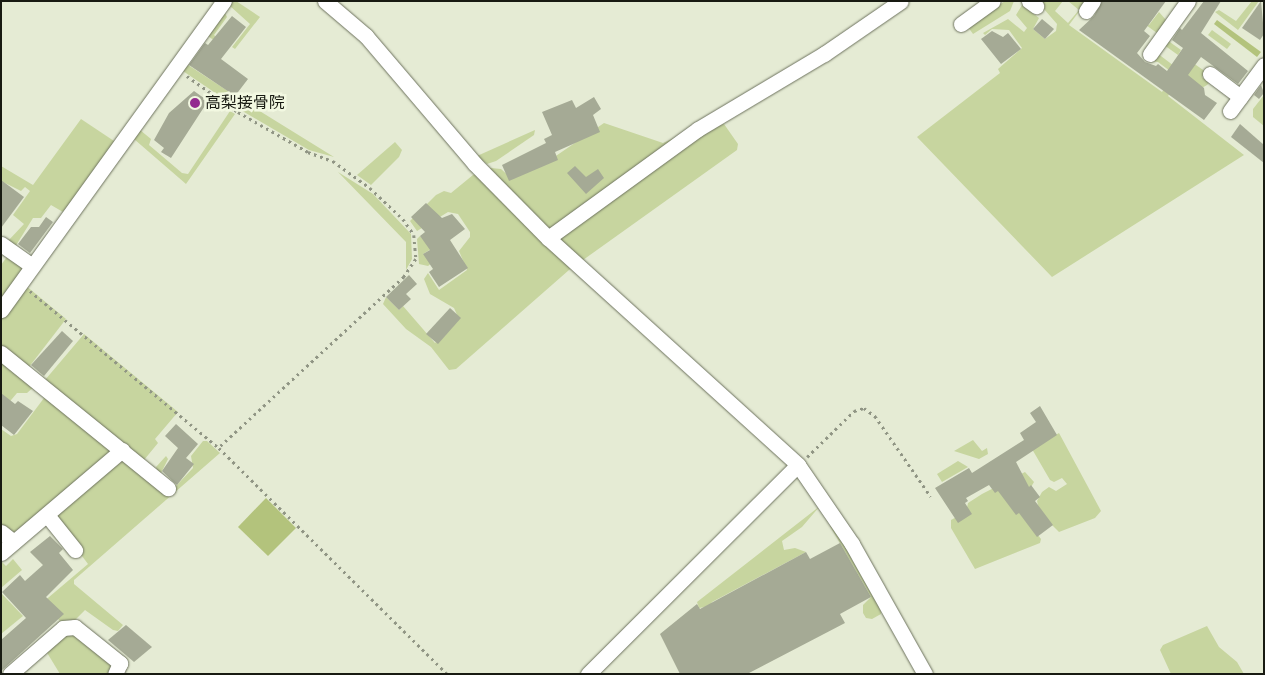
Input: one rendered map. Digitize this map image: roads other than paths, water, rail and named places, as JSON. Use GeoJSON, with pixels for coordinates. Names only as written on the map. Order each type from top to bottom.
{"type":"FeatureCollection","features":[{"type":"Feature","properties":{"kind":"street"},"geometry":{"type":"LineString","coordinates":[[1,310],[224,1]]}},
{"type":"Feature","properties":{"kind":"street"},"geometry":{"type":"LineString","coordinates":[[325,1],[366,36],[475,164],[548,238],[798,465],[852,544],[925,674]]}},
{"type":"Feature","properties":{"kind":"street"},"geometry":{"type":"LineString","coordinates":[[548,238],[698,129],[824,54],[901,1]]}},
{"type":"Feature","properties":{"kind":"street"},"geometry":{"type":"LineString","coordinates":[[961,24],[993,1]]}},
{"type":"Feature","properties":{"kind":"street"},"geometry":{"type":"LineString","coordinates":[[1150,54],[1188,1]]}},
{"type":"Feature","properties":{"kind":"street"},"geometry":{"type":"LineString","coordinates":[[1230,111],[1264,65]]}},
{"type":"Feature","properties":{"kind":"street"},"geometry":{"type":"LineString","coordinates":[[1210,74],[1240,97]]}},
{"type":"Feature","properties":{"kind":"street"},"geometry":{"type":"LineString","coordinates":[[1,244],[32,266]]}},
{"type":"Feature","properties":{"kind":"street"},"geometry":{"type":"LineString","coordinates":[[1,353],[168,488]]}},
{"type":"Feature","properties":{"kind":"street"},"geometry":{"type":"LineString","coordinates":[[1,553],[122,450]]}},
{"type":"Feature","properties":{"kind":"street"},"geometry":{"type":"LineString","coordinates":[[588,674],[798,465]]}},
{"type":"Feature","properties":{"kind":"street"},"geometry":{"type":"LineString","coordinates":[[47,515],[75,550]]}},
{"type":"Feature","properties":{"kind":"street"},"geometry":{"type":"LineString","coordinates":[[1,532],[14,542]]}},
{"type":"Feature","properties":{"kind":"street"},"geometry":{"type":"LineString","coordinates":[[10,674],[63,628],[75,627],[120,663],[115,674]]}},
{"type":"Feature","properties":{"kind":"place","name":"高梨接骨院"},"geometry":{"type":"Point","coordinates":[195,103]}}]}
